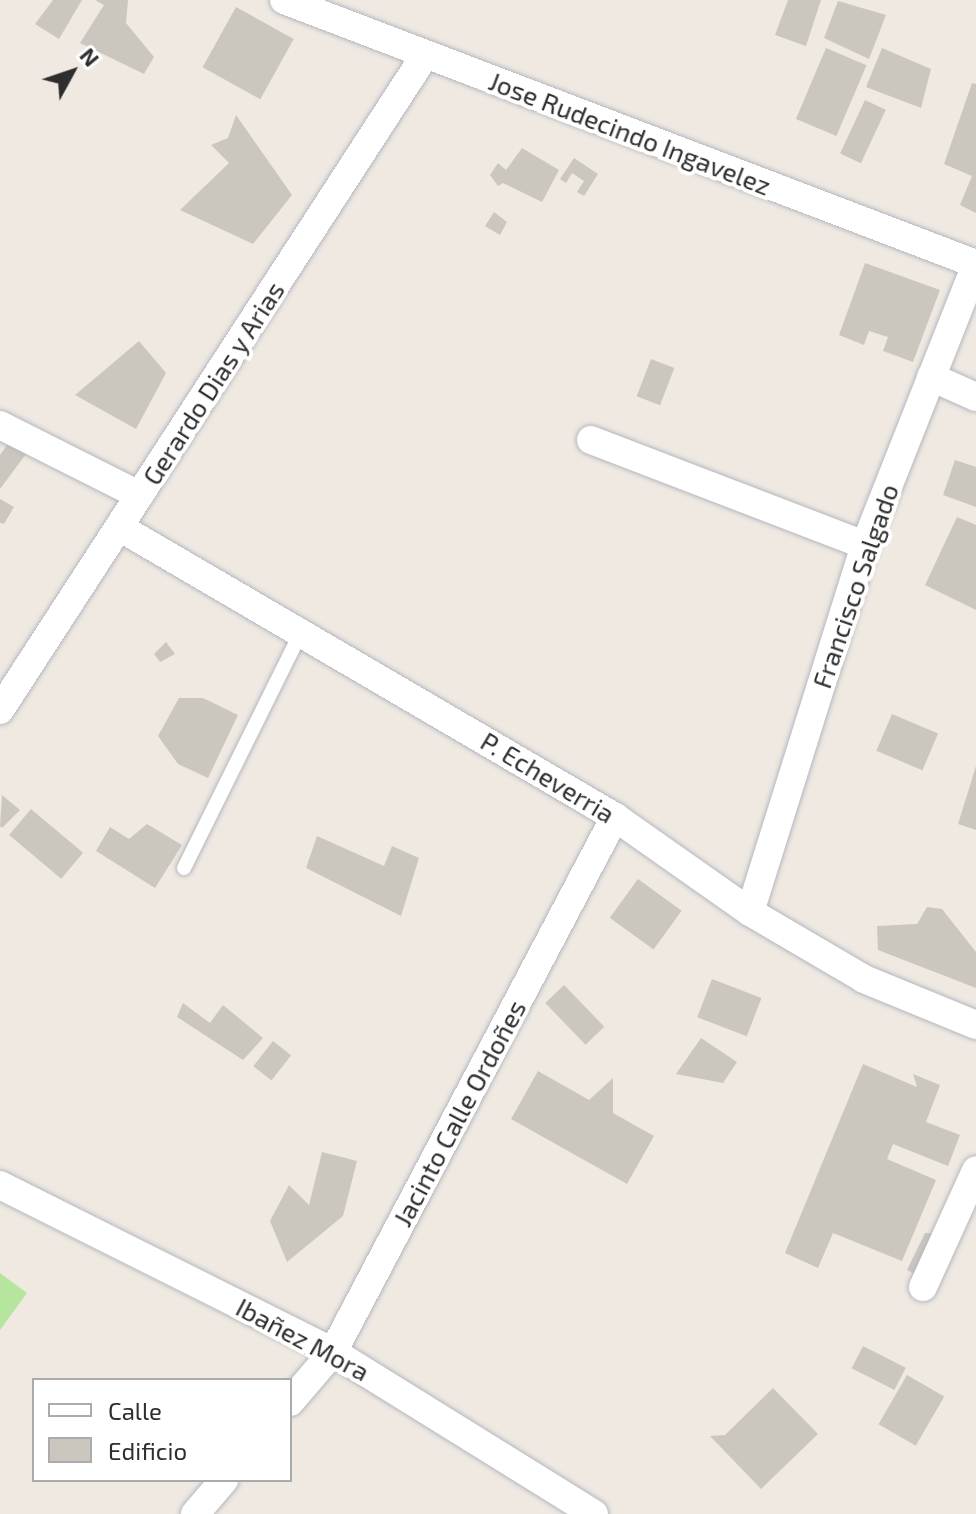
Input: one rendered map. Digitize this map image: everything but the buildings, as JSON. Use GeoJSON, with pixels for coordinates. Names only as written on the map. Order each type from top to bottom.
{"type":"FeatureCollection","features":[{"type":"Feature","properties":{"kind":"street","name":"Jose Rudecindo Ingavelez"},"geometry":{"type":"LineString","coordinates":[[284,0],[976,264]]}},
{"type":"Feature","properties":{"kind":"street","name":"Gerardo Dias y Arias"},"geometry":{"type":"LineString","coordinates":[[0,710],[425,55]]}},
{"type":"Feature","properties":{"kind":"street","name":"Francisco Salgado"},"geometry":{"type":"LineString","coordinates":[[750,912],[865,545],[976,264]]}},
{"type":"Feature","properties":{"kind":"street"},"geometry":{"type":"LineString","coordinates":[[931,377],[976,397]]}},
{"type":"Feature","properties":{"kind":"street"},"geometry":{"type":"LineString","coordinates":[[0,425],[139,495]]}},
{"type":"Feature","properties":{"kind":"street"},"geometry":{"type":"LineString","coordinates":[[591,440],[865,545]]}},
{"type":"Feature","properties":{"kind":"street","name":"P. Echeverria"},"geometry":{"type":"LineString","coordinates":[[119,527],[615,817],[750,912],[864,979],[976,1025]]}},
{"type":"Feature","properties":{"kind":"street","name":"Jacinto Calle Ordoñes"},"geometry":{"type":"LineString","coordinates":[[292,1400],[333,1352],[615,817]]}},
{"type":"Feature","properties":{"kind":"street"},"geometry":{"type":"LineString","coordinates":[[923,1287],[976,1170]]}},
{"type":"Feature","properties":{"kind":"street","name":"Ibañez Mora"},"geometry":{"type":"LineString","coordinates":[[0,1185],[333,1352],[594,1514]]}},
{"type":"Feature","properties":{"kind":"street"},"geometry":{"type":"LineString","coordinates":[[195,1514],[222,1482]]}},
{"type":"Feature","properties":{"kind":"lane"},"geometry":{"type":"LineString","coordinates":[[184,868],[301,632]]}},
{"type":"Feature","properties":{"kind":"green space"},"geometry":{"type":"Polygon","coordinates":[[[0,1273],[27,1293],[0,1330],[0,1273]]]}}]}
